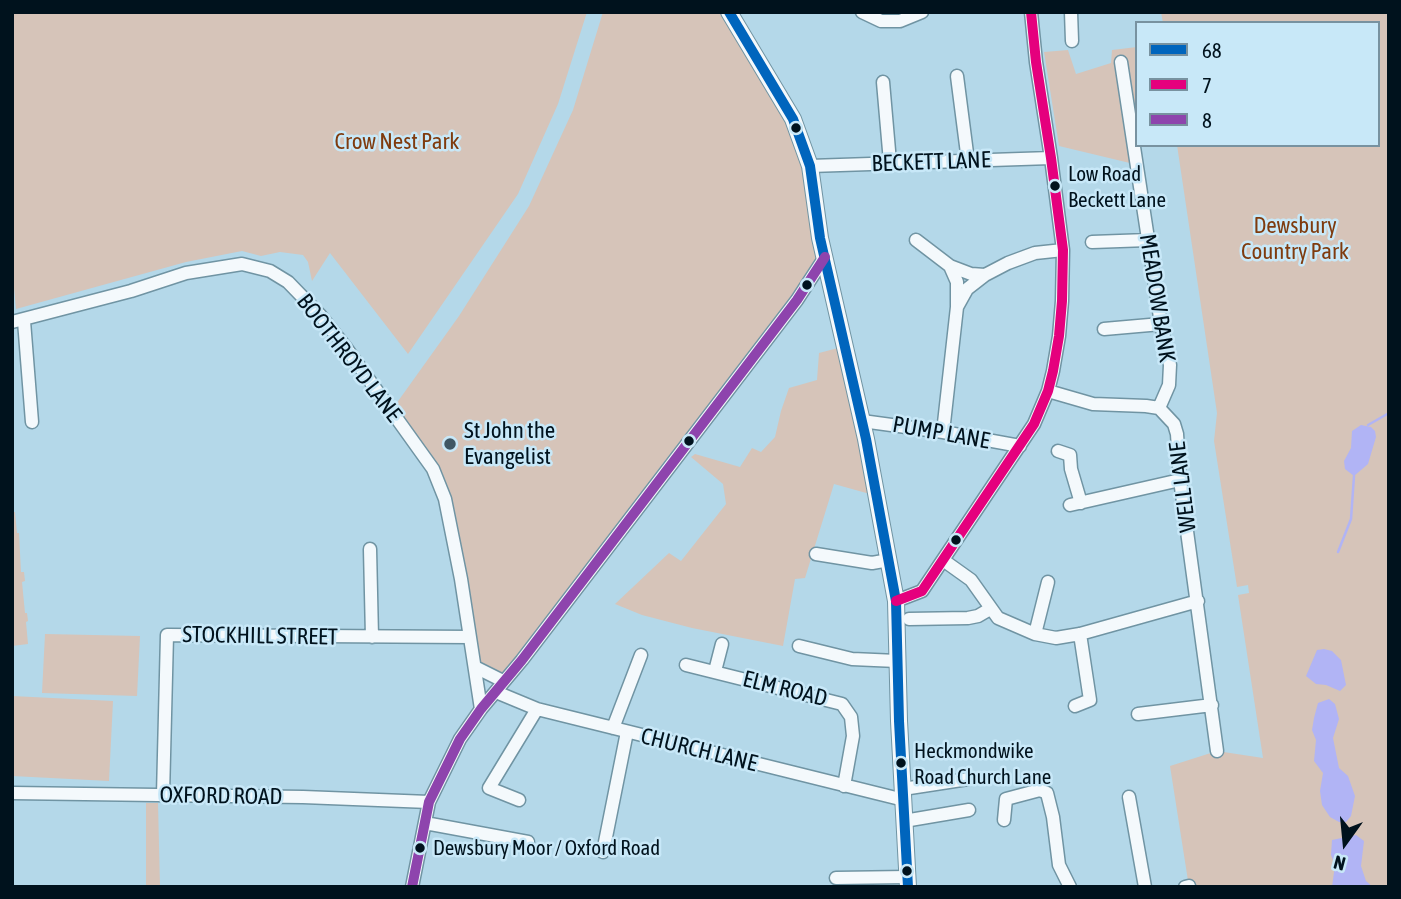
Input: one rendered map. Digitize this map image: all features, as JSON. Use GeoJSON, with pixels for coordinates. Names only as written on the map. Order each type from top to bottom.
{"type":"FeatureCollection","features":[{"type":"Feature","properties":{"kind":"main road"},"geometry":{"type":"LineString","coordinates":[[729,12],[793,119],[810,166],[820,238],[862,421],[896,601],[908,882]]}},
{"type":"Feature","properties":{"kind":"street"},"geometry":{"type":"LineString","coordinates":[[862,12],[881,22],[900,21],[922,12]]}},
{"type":"Feature","properties":{"kind":"street"},"geometry":{"type":"LineString","coordinates":[[896,601],[922,591],[1034,424],[1048,391],[1059,336],[1063,250],[1031,12]]}},
{"type":"Feature","properties":{"kind":"street"},"geometry":{"type":"LineString","coordinates":[[1071,12],[1072,41]]}},
{"type":"Feature","properties":{"kind":"street","name":"MEADOW BANK"},"geometry":{"type":"LineString","coordinates":[[1121,62],[1161,324],[1170,365],[1169,385],[1159,408]]}},
{"type":"Feature","properties":{"kind":"street"},"geometry":{"type":"LineString","coordinates":[[957,76],[968,161]]}},
{"type":"Feature","properties":{"kind":"street"},"geometry":{"type":"LineString","coordinates":[[883,82],[890,162]]}},
{"type":"Feature","properties":{"kind":"street","name":"BECKETT LANE"},"geometry":{"type":"LineString","coordinates":[[810,166],[1051,158]]}},
{"type":"Feature","properties":{"kind":"street"},"geometry":{"type":"LineString","coordinates":[[916,240],[950,266],[971,274],[985,275]]}},
{"type":"Feature","properties":{"kind":"street"},"geometry":{"type":"LineString","coordinates":[[1091,242],[1148,240]]}},
{"type":"Feature","properties":{"kind":"street"},"geometry":{"type":"LineString","coordinates":[[957,307],[967,289],[985,275],[1035,253],[1063,250]]}},
{"type":"Feature","properties":{"kind":"street"},"geometry":{"type":"LineString","coordinates":[[412,887],[429,802],[460,739],[789,311],[825,257]]}},
{"type":"Feature","properties":{"kind":"street","name":"BOOTHROYD LANE"},"geometry":{"type":"LineString","coordinates":[[18,321],[131,292],[186,274],[242,264],[270,271],[288,282],[320,314],[433,469],[445,499],[471,637],[481,709]]}},
{"type":"Feature","properties":{"kind":"street"},"geometry":{"type":"LineString","coordinates":[[943,432],[957,307],[957,282],[950,266]]}},
{"type":"Feature","properties":{"kind":"street"},"geometry":{"type":"LineString","coordinates":[[18,321],[32,422]]}},
{"type":"Feature","properties":{"kind":"street"},"geometry":{"type":"LineString","coordinates":[[1104,329],[1161,324]]}},
{"type":"Feature","properties":{"kind":"street"},"geometry":{"type":"LineString","coordinates":[[1048,391],[1093,404],[1146,405],[1159,408]]}},
{"type":"Feature","properties":{"kind":"street","name":"WELL LANE"},"geometry":{"type":"LineString","coordinates":[[1159,408],[1168,416],[1177,434],[1180,480],[1217,751]]}},
{"type":"Feature","properties":{"kind":"street","name":"PUMP LANE"},"geometry":{"type":"LineString","coordinates":[[862,421],[1020,446]]}},
{"type":"Feature","properties":{"kind":"street"},"geometry":{"type":"LineString","coordinates":[[1058,451],[1070,456],[1076,486],[1075,504],[1180,480]]}},
{"type":"Feature","properties":{"kind":"street"},"geometry":{"type":"LineString","coordinates":[[370,548],[372,637]]}},
{"type":"Feature","properties":{"kind":"street"},"geometry":{"type":"LineString","coordinates":[[816,554],[872,563],[889,560]]}},
{"type":"Feature","properties":{"kind":"street"},"geometry":{"type":"LineString","coordinates":[[943,560],[971,580],[998,618],[1035,634],[1056,638],[1080,634],[1198,601]]}},
{"type":"Feature","properties":{"kind":"street"},"geometry":{"type":"LineString","coordinates":[[1035,634],[1048,582]]}},
{"type":"Feature","properties":{"kind":"street"},"geometry":{"type":"LineString","coordinates":[[909,619],[968,618],[990,609]]}},
{"type":"Feature","properties":{"kind":"street"},"geometry":{"type":"LineString","coordinates":[[1075,706],[1090,700],[1080,634]]}},
{"type":"Feature","properties":{"kind":"street","name":"STOCKHILL STREET"},"geometry":{"type":"LineString","coordinates":[[163,795],[167,635],[471,637]]}},
{"type":"Feature","properties":{"kind":"street"},"geometry":{"type":"LineString","coordinates":[[715,671],[722,644]]}},
{"type":"Feature","properties":{"kind":"street"},"geometry":{"type":"LineString","coordinates":[[799,646],[852,659],[897,661]]}},
{"type":"Feature","properties":{"kind":"street"},"geometry":{"type":"LineString","coordinates":[[613,728],[641,655]]}},
{"type":"Feature","properties":{"kind":"street","name":"ELM ROAD"},"geometry":{"type":"LineString","coordinates":[[686,665],[842,704],[850,717],[853,736],[844,786]]}},
{"type":"Feature","properties":{"kind":"street"},"geometry":{"type":"LineString","coordinates":[[475,667],[500,687]]}},
{"type":"Feature","properties":{"kind":"street","name":"CHURCH LANE"},"geometry":{"type":"LineString","coordinates":[[500,687],[537,709],[844,786],[904,795]]}},
{"type":"Feature","properties":{"kind":"street"},"geometry":{"type":"LineString","coordinates":[[1138,714],[1212,705]]}},
{"type":"Feature","properties":{"kind":"street"},"geometry":{"type":"LineString","coordinates":[[519,800],[489,788],[537,709]]}},
{"type":"Feature","properties":{"kind":"street"},"geometry":{"type":"LineString","coordinates":[[603,852],[627,732]]}},
{"type":"Feature","properties":{"kind":"street"},"geometry":{"type":"LineString","coordinates":[[904,795],[968,779]]}},
{"type":"Feature","properties":{"kind":"street"},"geometry":{"type":"LineString","coordinates":[[1004,820],[1003,807],[1006,799],[1040,790],[1047,793],[1059,865],[1070,887]]}},
{"type":"Feature","properties":{"kind":"street","name":"OXFORD ROAD"},"geometry":{"type":"LineString","coordinates":[[12,793],[429,802]]}},
{"type":"Feature","properties":{"kind":"street"},"geometry":{"type":"LineString","coordinates":[[1129,797],[1146,887]]}},
{"type":"Feature","properties":{"kind":"street"},"geometry":{"type":"LineString","coordinates":[[904,821],[968,810]]}},
{"type":"Feature","properties":{"kind":"street"},"geometry":{"type":"LineString","coordinates":[[425,823],[528,842]]}},
{"type":"Feature","properties":{"kind":"street"},"geometry":{"type":"LineString","coordinates":[[836,878],[908,882]]}},
{"type":"Feature","properties":{"kind":"green space","name":"Crow Nest Park"},"geometry":{"type":"Polygon","coordinates":[[[587,12],[558,104],[518,194],[408,354],[330,253],[312,281],[308,262],[303,255],[280,252],[261,256],[242,251],[186,262],[16,309],[12,267],[12,13],[587,12]]]}},
{"type":"Feature","properties":{"kind":"green space"},"geometry":{"type":"Polygon","coordinates":[[[603,12],[729,12],[793,119],[825,257],[797,300],[661,466],[522,660],[503,681],[475,667],[445,499],[391,411],[459,316],[529,206],[573,110],[603,12]]]}},
{"type":"Feature","properties":{"kind":"green space","name":"Dewsbury Country Park"},"geometry":{"type":"Polygon","coordinates":[[[1161,12],[1389,12],[1389,887],[1189,887],[1170,766],[1217,751],[1263,758],[1238,595],[1249,593],[1248,585],[1237,587],[1214,441],[1217,413],[1177,147],[1380,147],[1380,21],[1163,21],[1161,12]]]}},
{"type":"Feature","properties":{"kind":"green space"},"geometry":{"type":"Polygon","coordinates":[[[1135,47],[1135,147],[1131,147],[1134,164],[1059,146],[1044,52],[1068,50],[1076,74],[1111,63],[1112,50],[1135,47]]]}},
{"type":"Feature","properties":{"kind":"green space"},"geometry":{"type":"Polygon","coordinates":[[[838,348],[877,496],[834,484],[805,578],[795,579],[783,646],[692,628],[642,615],[615,604],[669,553],[681,561],[726,504],[723,484],[691,457],[695,454],[740,467],[752,448],[761,452],[775,437],[789,388],[817,380],[819,353],[838,348]]]}},
{"type":"Feature","properties":{"kind":"green space"},"geometry":{"type":"Polygon","coordinates":[[[12,512],[15,512],[19,533],[21,572],[24,572],[25,581],[22,582],[28,621],[28,644],[12,646],[12,512]]]}},
{"type":"Feature","properties":{"kind":"green space"},"geometry":{"type":"Polygon","coordinates":[[[45,634],[140,636],[137,696],[42,693],[45,634]]]}},
{"type":"Feature","properties":{"kind":"green space"},"geometry":{"type":"Polygon","coordinates":[[[12,696],[113,701],[109,781],[12,776],[12,696]]]}},
{"type":"Feature","properties":{"kind":"green space"},"geometry":{"type":"Polygon","coordinates":[[[146,803],[158,803],[160,887],[146,887],[146,803]]]}},
{"type":"Feature","properties":{"kind":"water"},"geometry":{"type":"Polygon","coordinates":[[[1361,425],[1371,427],[1376,437],[1368,464],[1354,476],[1345,469],[1344,461],[1351,448],[1352,431],[1361,425]]]}},
{"type":"Feature","properties":{"kind":"water"},"geometry":{"type":"Polygon","coordinates":[[[1317,650],[1332,651],[1341,660],[1346,685],[1340,691],[1316,684],[1306,676],[1317,650]]]}},
{"type":"Feature","properties":{"kind":"water"},"geometry":{"type":"Polygon","coordinates":[[[1329,699],[1335,704],[1339,719],[1333,738],[1339,768],[1348,776],[1355,796],[1351,816],[1346,822],[1330,817],[1322,805],[1320,791],[1323,773],[1314,761],[1314,718],[1318,703],[1329,699]]]}},
{"type":"Feature","properties":{"kind":"water"},"geometry":{"type":"Polygon","coordinates":[[[1356,835],[1364,841],[1361,866],[1366,881],[1373,887],[1332,887],[1335,865],[1331,855],[1332,840],[1356,835]]]}},
{"type":"Feature","properties":{"kind":"waterway"},"geometry":{"type":"LineString","coordinates":[[1368,425],[1389,413]]}},
{"type":"Feature","properties":{"kind":"waterway"},"geometry":{"type":"LineString","coordinates":[[1338,552],[1351,519],[1354,476]]}},
{"type":"Feature","properties":{"kind":"transit line","name":"68"},"geometry":{"type":"LineString","coordinates":[[729,12],[793,119],[810,166],[820,238],[866,439],[896,601],[908,887]]}},
{"type":"Feature","properties":{"kind":"transit line","name":"7"},"geometry":{"type":"LineString","coordinates":[[896,601],[922,591],[1034,424],[1053,371],[1062,301],[1063,250],[1031,12]]}},
{"type":"Feature","properties":{"kind":"transit line","name":"8"},"geometry":{"type":"LineString","coordinates":[[412,887],[429,802],[460,739],[797,300],[825,257]]}},
{"type":"Feature","properties":{"kind":"place","name":"Low Road Beckett Lane"},"geometry":{"type":"Point","coordinates":[1055,186]}},
{"type":"Feature","properties":{"kind":"place","name":"St John the Evangelist"},"geometry":{"type":"Point","coordinates":[450,444]}},
{"type":"Feature","properties":{"kind":"place","name":"Heckmondwike Road Church Lane"},"geometry":{"type":"Point","coordinates":[901,763]}},
{"type":"Feature","properties":{"kind":"place","name":"Dewsbury Moor / Oxford Road"},"geometry":{"type":"Point","coordinates":[420,848]}}]}
